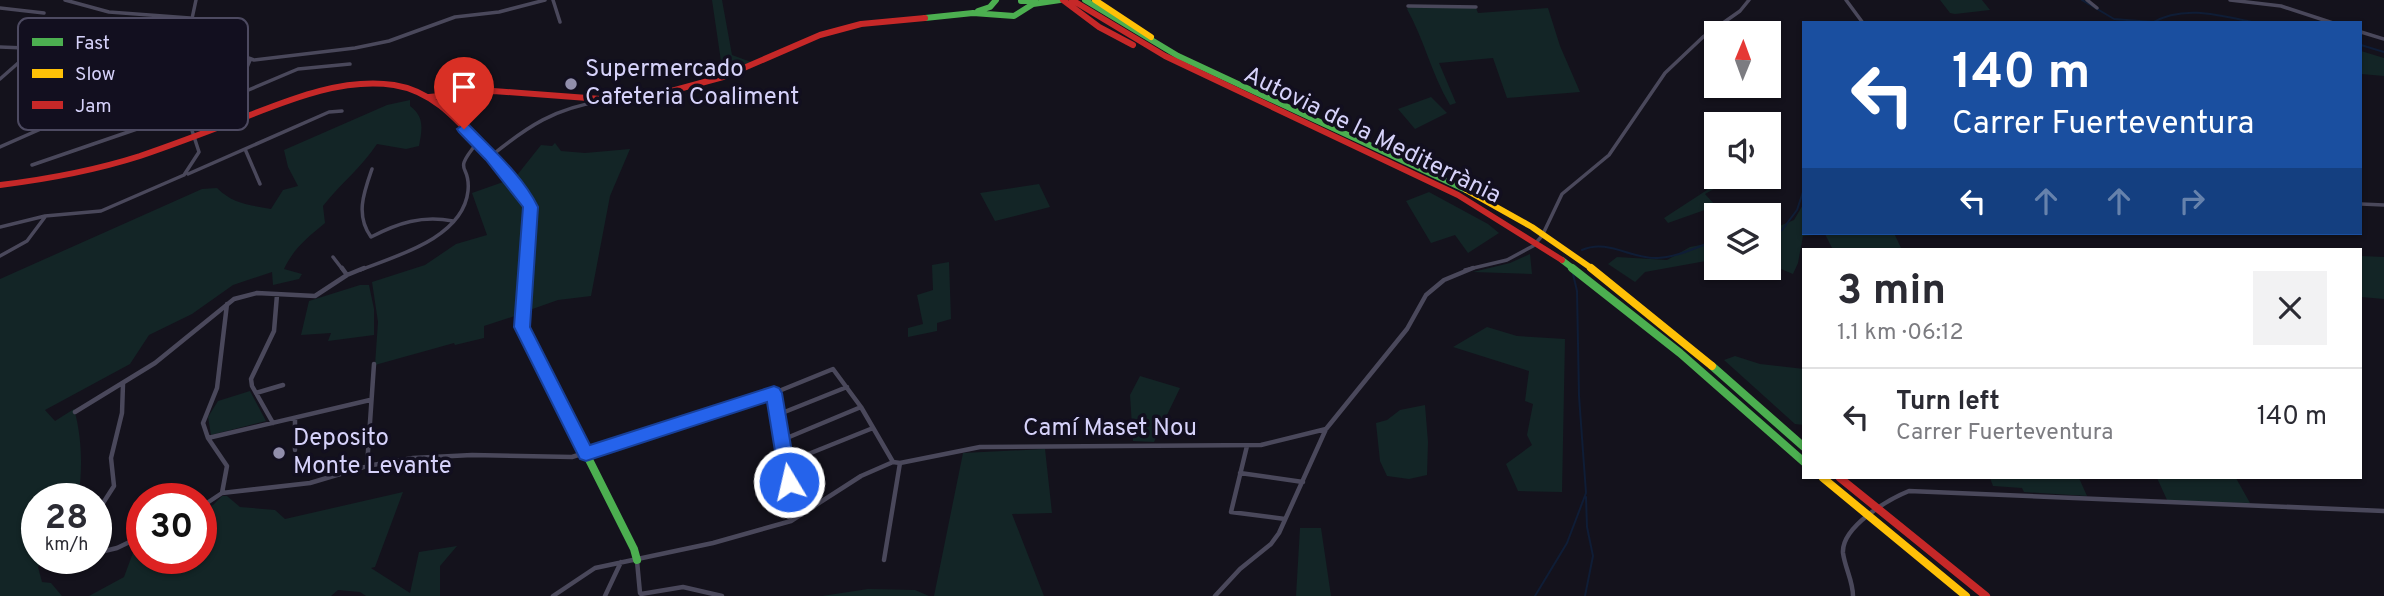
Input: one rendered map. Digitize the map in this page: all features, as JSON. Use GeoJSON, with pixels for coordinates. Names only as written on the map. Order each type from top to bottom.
{"type":"FeatureCollection","features":[{"type":"Feature","properties":{"kind":"main road"},"geometry":{"type":"LineString","coordinates":[[429,97],[493,91],[603,101],[675,90],[723,76],[820,35],[861,24],[973,13],[1014,16],[1021,3],[1055,0],[1110,34],[1186,69]]}},
{"type":"Feature","properties":{"kind":"main road","name":"Autovia de la Mediterrània"},"geometry":{"type":"LineString","coordinates":[[1072,0],[1124,35],[1186,69],[1400,166],[1524,234],[1608,294],[1802,460]]}},
{"type":"Feature","properties":{"kind":"main road","name":"Autovia de la Mediterrània"},"geometry":{"type":"LineString","coordinates":[[1086,0],[1140,37],[1215,75],[1406,159],[1532,228],[1615,286],[1802,445]]}},
{"type":"Feature","properties":{"kind":"main road"},"geometry":{"type":"LineString","coordinates":[[1096,0],[1173,53]]}},
{"type":"Feature","properties":{"kind":"main road"},"geometry":{"type":"LineString","coordinates":[[973,13],[993,2],[995,15]]}},
{"type":"Feature","properties":{"kind":"main road"},"geometry":{"type":"LineString","coordinates":[[248,118],[328,90],[373,85],[415,91],[429,97],[451,115],[491,156],[526,197],[531,207],[522,327],[634,549],[637,560]]}},
{"type":"Feature","properties":{"kind":"main road"},"geometry":{"type":"LineString","coordinates":[[556,97],[569,100],[567,107]]}},
{"type":"Feature","properties":{"kind":"main road"},"geometry":{"type":"LineString","coordinates":[[0,185],[95,170],[212,130]]}},
{"type":"Feature","properties":{"kind":"main road"},"geometry":{"type":"LineString","coordinates":[[1823,479],[1966,596]]}},
{"type":"Feature","properties":{"kind":"main road"},"geometry":{"type":"LineString","coordinates":[[1841,479],[1986,596]]}},
{"type":"Feature","properties":{"kind":"street"},"geometry":{"type":"LineString","coordinates":[[65,0],[109,12],[180,18]]}},
{"type":"Feature","properties":{"kind":"street"},"geometry":{"type":"LineString","coordinates":[[196,1],[202,0]]}},
{"type":"Feature","properties":{"kind":"street"},"geometry":{"type":"LineString","coordinates":[[248,65],[250,60],[362,47],[389,41],[455,17],[499,12],[545,0]]}},
{"type":"Feature","properties":{"kind":"street"},"geometry":{"type":"LineString","coordinates":[[553,0],[560,22]]}},
{"type":"Feature","properties":{"kind":"street"},"geometry":{"type":"LineString","coordinates":[[1215,596],[1240,569],[1271,544],[1303,482],[1326,429],[1407,329],[1426,295],[1444,280],[1461,271],[1507,260],[1533,246],[1542,236],[1562,194],[1594,169],[1618,144],[1662,76],[1703,37],[1740,11],[1748,0]]}},
{"type":"Feature","properties":{"kind":"street"},"geometry":{"type":"LineString","coordinates":[[1846,0],[1862,21]]}},
{"type":"Feature","properties":{"kind":"street"},"geometry":{"type":"LineString","coordinates":[[2087,0],[2097,8]]}},
{"type":"Feature","properties":{"kind":"street"},"geometry":{"type":"LineString","coordinates":[[2230,0],[2281,6],[2327,21]]}},
{"type":"Feature","properties":{"kind":"street"},"geometry":{"type":"LineString","coordinates":[[1408,6],[1476,7]]}},
{"type":"Feature","properties":{"kind":"street"},"geometry":{"type":"LineString","coordinates":[[0,8],[44,13]]}},
{"type":"Feature","properties":{"kind":"street"},"geometry":{"type":"LineString","coordinates":[[2362,32],[2384,39]]}},
{"type":"Feature","properties":{"kind":"street"},"geometry":{"type":"LineString","coordinates":[[0,47],[18,48]]}},
{"type":"Feature","properties":{"kind":"street"},"geometry":{"type":"LineString","coordinates":[[0,79],[18,63]]}},
{"type":"Feature","properties":{"kind":"street"},"geometry":{"type":"LineString","coordinates":[[248,90],[298,69],[350,64]]}},
{"type":"Feature","properties":{"kind":"street"},"geometry":{"type":"LineString","coordinates":[[491,156],[545,116],[567,107],[603,101]]}},
{"type":"Feature","properties":{"kind":"street"},"geometry":{"type":"LineString","coordinates":[[0,227],[45,216],[101,211],[330,112],[342,111]]}},
{"type":"Feature","properties":{"kind":"street"},"geometry":{"type":"LineString","coordinates":[[0,147],[39,130]]}},
{"type":"Feature","properties":{"kind":"street"},"geometry":{"type":"LineString","coordinates":[[33,164],[133,130]]}},
{"type":"Feature","properties":{"kind":"street"},"geometry":{"type":"LineString","coordinates":[[184,175],[199,152],[193,130]]}},
{"type":"Feature","properties":{"kind":"street"},"geometry":{"type":"LineString","coordinates":[[75,412],[155,363],[228,303],[243,295],[315,296],[347,275],[430,242],[453,221],[468,193],[468,181],[462,168],[463,160],[477,143]]}},
{"type":"Feature","properties":{"kind":"street"},"geometry":{"type":"LineString","coordinates":[[245,149],[260,184]]}},
{"type":"Feature","properties":{"kind":"street"},"geometry":{"type":"LineString","coordinates":[[372,169],[362,199],[362,220],[371,237],[412,219],[427,216],[453,221]]}},
{"type":"Feature","properties":{"kind":"street"},"geometry":{"type":"LineString","coordinates":[[2362,204],[2384,205]]}},
{"type":"Feature","properties":{"kind":"street"},"geometry":{"type":"LineString","coordinates":[[0,256],[29,241],[40,228],[45,216]]}},
{"type":"Feature","properties":{"kind":"street"},"geometry":{"type":"LineString","coordinates":[[333,257],[347,275]]}},
{"type":"Feature","properties":{"kind":"street"},"geometry":{"type":"LineString","coordinates":[[272,423],[251,379],[278,324],[280,312],[277,295]]}},
{"type":"Feature","properties":{"kind":"street"},"geometry":{"type":"LineString","coordinates":[[222,493],[227,466],[208,438],[203,423],[217,388],[228,303]]}},
{"type":"Feature","properties":{"kind":"street"},"geometry":{"type":"LineString","coordinates":[[367,466],[374,364]]}},
{"type":"Feature","properties":{"kind":"street"},"geometry":{"type":"LineString","coordinates":[[217,496],[222,493],[310,483],[367,466],[441,456],[572,457],[774,393],[833,369],[897,463],[884,560]]}},
{"type":"Feature","properties":{"kind":"street"},"geometry":{"type":"LineString","coordinates":[[112,489],[111,458],[122,413],[123,383]]}},
{"type":"Feature","properties":{"kind":"street"},"geometry":{"type":"LineString","coordinates":[[256,393],[283,385]]}},
{"type":"Feature","properties":{"kind":"street"},"geometry":{"type":"LineString","coordinates":[[777,415],[847,387]]}},
{"type":"Feature","properties":{"kind":"street"},"geometry":{"type":"LineString","coordinates":[[774,393],[794,519]]}},
{"type":"Feature","properties":{"kind":"street"},"geometry":{"type":"LineString","coordinates":[[208,438],[370,400]]}},
{"type":"Feature","properties":{"kind":"street"},"geometry":{"type":"LineString","coordinates":[[782,440],[861,407]]}},
{"type":"Feature","properties":{"kind":"street"},"geometry":{"type":"LineString","coordinates":[[295,418],[295,450]]}},
{"type":"Feature","properties":{"kind":"street"},"geometry":{"type":"LineString","coordinates":[[786,463],[873,428]]}},
{"type":"Feature","properties":{"kind":"street","name":"Camí Maset Nou"},"geometry":{"type":"LineString","coordinates":[[554,596],[587,572],[621,561],[713,543],[794,519],[861,476],[930,455],[980,447],[1247,446],[1269,444],[1326,429]]}},
{"type":"Feature","properties":{"kind":"street"},"geometry":{"type":"LineString","coordinates":[[1247,446],[1231,512],[1285,519]]}},
{"type":"Feature","properties":{"kind":"street"},"geometry":{"type":"LineString","coordinates":[[1240,473],[1303,482]]}},
{"type":"Feature","properties":{"kind":"street"},"geometry":{"type":"LineString","coordinates":[[1853,596],[1843,547],[1844,539],[1890,500],[1909,491],[2182,505],[2384,511]]}},
{"type":"Feature","properties":{"kind":"street"},"geometry":{"type":"LineString","coordinates":[[637,560],[641,595],[683,587],[722,596]]}},
{"type":"Feature","properties":{"kind":"street"},"geometry":{"type":"LineString","coordinates":[[605,596],[621,561]]}},
{"type":"Feature","properties":{"kind":"shaded area"},"geometry":{"type":"Polygon","coordinates":[[[712,0],[722,0],[732,55],[751,62],[723,75],[712,0]]]}},
{"type":"Feature","properties":{"kind":"shaded area"},"geometry":{"type":"Polygon","coordinates":[[[1940,0],[1982,0],[1990,10],[1950,13],[1940,0]]]}},
{"type":"Feature","properties":{"kind":"shaded area"},"geometry":{"type":"Polygon","coordinates":[[[1476,8],[1478,13],[1548,8],[1560,46],[1580,92],[1507,98],[1493,58],[1439,63],[1456,103],[1450,105],[1407,9],[1476,8]]]}},
{"type":"Feature","properties":{"kind":"shaded area"},"geometry":{"type":"Polygon","coordinates":[[[2362,51],[2384,58],[2384,76],[2362,74],[2362,51]]]}},
{"type":"Feature","properties":{"kind":"shaded area"},"geometry":{"type":"Polygon","coordinates":[[[1431,97],[1447,113],[1415,129],[1398,109],[1431,97]]]}},
{"type":"Feature","properties":{"kind":"shaded area"},"geometry":{"type":"Polygon","coordinates":[[[410,100],[410,106],[415,110],[421,124],[419,146],[406,149],[377,144],[323,206],[325,223],[292,255],[284,269],[302,274],[299,279],[273,285],[272,272],[233,285],[192,314],[149,335],[130,364],[45,410],[55,421],[74,409],[80,442],[80,483],[21,483],[21,574],[40,574],[42,582],[51,583],[62,596],[0,596],[0,279],[202,189],[217,188],[235,201],[271,209],[283,190],[298,186],[288,167],[284,150],[387,105],[410,100]]]}},
{"type":"Feature","properties":{"kind":"shaded area"},"geometry":{"type":"Polygon","coordinates":[[[555,143],[561,151],[585,153],[630,149],[610,196],[591,296],[558,300],[524,312],[534,210],[527,193],[514,179],[541,145],[552,146],[555,143]]]}},
{"type":"Feature","properties":{"kind":"shaded area"},"geometry":{"type":"Polygon","coordinates":[[[506,181],[522,196],[528,211],[518,315],[484,326],[484,338],[455,345],[454,343],[375,365],[378,322],[372,282],[425,265],[456,244],[487,235],[472,193],[506,181]]]}},
{"type":"Feature","properties":{"kind":"shaded area"},"geometry":{"type":"Polygon","coordinates":[[[1039,184],[1050,207],[995,221],[980,193],[1039,184]]]}},
{"type":"Feature","properties":{"kind":"shaded area"},"geometry":{"type":"Polygon","coordinates":[[[1714,189],[1705,194],[1713,203],[1704,203],[1704,210],[1668,223],[1664,218],[1707,190],[1714,189]]]}},
{"type":"Feature","properties":{"kind":"shaded area"},"geometry":{"type":"Polygon","coordinates":[[[1429,192],[1488,224],[1499,233],[1468,253],[1455,235],[1431,243],[1406,201],[1429,192]]]}},
{"type":"Feature","properties":{"kind":"shaded area"},"geometry":{"type":"Polygon","coordinates":[[[1802,206],[1802,235],[1814,235],[1803,236],[1793,274],[1781,269],[1781,225],[1794,220],[1802,206]]]}},
{"type":"Feature","properties":{"kind":"shaded area"},"geometry":{"type":"Polygon","coordinates":[[[1826,235],[1895,235],[1901,248],[1832,248],[1826,235]]]}},
{"type":"Feature","properties":{"kind":"shaded area"},"geometry":{"type":"Polygon","coordinates":[[[1704,244],[1704,261],[1645,272],[1635,282],[1608,264],[1617,257],[1667,260],[1690,247],[1704,244]]]}},
{"type":"Feature","properties":{"kind":"shaded area"},"geometry":{"type":"Polygon","coordinates":[[[1530,254],[1532,274],[1473,272],[1510,263],[1530,254]]]}},
{"type":"Feature","properties":{"kind":"shaded area"},"geometry":{"type":"Polygon","coordinates":[[[2362,256],[2384,257],[2384,299],[2362,297],[2362,256]]]}},
{"type":"Feature","properties":{"kind":"shaded area"},"geometry":{"type":"Polygon","coordinates":[[[949,262],[951,319],[937,323],[937,331],[908,337],[908,328],[923,324],[917,295],[933,290],[932,265],[949,262]]]}},
{"type":"Feature","properties":{"kind":"shaded area"},"geometry":{"type":"Polygon","coordinates":[[[360,285],[369,285],[374,309],[374,335],[328,341],[331,333],[301,335],[309,301],[360,285]]]}},
{"type":"Feature","properties":{"kind":"shaded area"},"geometry":{"type":"Polygon","coordinates":[[[1487,327],[1517,336],[1565,339],[1562,492],[1518,491],[1506,464],[1532,445],[1527,435],[1533,404],[1525,401],[1529,371],[1453,347],[1487,327]]]}},
{"type":"Feature","properties":{"kind":"shaded area"},"geometry":{"type":"Polygon","coordinates":[[[1735,356],[1760,364],[1802,369],[1802,425],[1795,424],[1724,360],[1735,356]]]}},
{"type":"Feature","properties":{"kind":"shaded area"},"geometry":{"type":"Polygon","coordinates":[[[1140,376],[1180,388],[1154,442],[1133,441],[1130,395],[1140,376]]]}},
{"type":"Feature","properties":{"kind":"shaded area"},"geometry":{"type":"Polygon","coordinates":[[[250,391],[266,421],[211,435],[208,417],[218,401],[250,391]]]}},
{"type":"Feature","properties":{"kind":"shaded area"},"geometry":{"type":"Polygon","coordinates":[[[1425,405],[1427,475],[1409,479],[1387,476],[1380,461],[1376,423],[1387,420],[1400,410],[1425,405]]]}},
{"type":"Feature","properties":{"kind":"shaded area"},"geometry":{"type":"Polygon","coordinates":[[[1045,449],[1052,513],[1012,514],[1044,596],[934,596],[963,453],[1045,449]]]}},
{"type":"Feature","properties":{"kind":"shaded area"},"geometry":{"type":"Polygon","coordinates":[[[1990,479],[2079,479],[2087,496],[2024,492],[2022,488],[1993,486],[1990,479]]]}},
{"type":"Feature","properties":{"kind":"shaded area"},"geometry":{"type":"Polygon","coordinates":[[[2157,479],[2237,479],[2250,503],[2168,502],[2157,479]]]}},
{"type":"Feature","properties":{"kind":"shaded area"},"geometry":{"type":"Polygon","coordinates":[[[403,492],[375,567],[371,568],[410,593],[419,552],[457,546],[440,566],[440,596],[366,596],[360,592],[338,590],[331,596],[89,596],[124,577],[126,572],[126,574],[217,574],[217,501],[222,496],[227,496],[240,507],[275,510],[285,519],[403,492]]]}},
{"type":"Feature","properties":{"kind":"shaded area"},"geometry":{"type":"Polygon","coordinates":[[[1300,528],[1321,528],[1331,596],[1296,596],[1300,528]]]}},
{"type":"Feature","properties":{"kind":"shaded area"},"geometry":{"type":"Polygon","coordinates":[[[868,589],[915,590],[929,596],[822,596],[868,589]]]}},
{"type":"Feature","properties":{"kind":"waterway"},"geometry":{"type":"LineString","coordinates":[[2082,0],[2114,19],[2139,21]]}},
{"type":"Feature","properties":{"kind":"waterway"},"geometry":{"type":"LineString","coordinates":[[2156,21],[2190,13],[2246,21]]}},
{"type":"Feature","properties":{"kind":"waterway"},"geometry":{"type":"LineString","coordinates":[[2362,45],[2384,52]]}},
{"type":"Feature","properties":{"kind":"waterway"},"geometry":{"type":"LineString","coordinates":[[1781,230],[1797,210],[1802,195]]}},
{"type":"Feature","properties":{"kind":"waterway"},"geometry":{"type":"LineString","coordinates":[[1582,250],[1601,246],[1658,258],[1704,245]]}},
{"type":"Feature","properties":{"kind":"waterway"},"geometry":{"type":"LineString","coordinates":[[1535,596],[1567,543],[1586,493],[1579,396],[1577,291],[1573,274]]}},
{"type":"Feature","properties":{"kind":"waterway"},"geometry":{"type":"LineString","coordinates":[[1585,596],[1593,556],[1587,527],[1586,497]]}},
{"type":"Feature","properties":{"kind":"traffic: fast"},"geometry":{"type":"LineString","coordinates":[[978,11],[990,7],[996,0]]}},
{"type":"Feature","properties":{"kind":"traffic: fast"},"geometry":{"type":"LineString","coordinates":[[925,18],[973,13],[1014,16],[1033,4],[1060,0]]}},
{"type":"Feature","properties":{"kind":"traffic: fast"},"geometry":{"type":"LineString","coordinates":[[1085,0],[1178,56],[1466,190]]}},
{"type":"Feature","properties":{"kind":"traffic: fast"},"geometry":{"type":"LineString","coordinates":[[1021,1],[1035,1]]}},
{"type":"Feature","properties":{"kind":"traffic: fast"},"geometry":{"type":"LineString","coordinates":[[1562,260],[1680,353],[1802,460]]}},
{"type":"Feature","properties":{"kind":"traffic: fast"},"geometry":{"type":"LineString","coordinates":[[1712,366],[1802,445]]}},
{"type":"Feature","properties":{"kind":"traffic: fast"},"geometry":{"type":"LineString","coordinates":[[553,388],[634,549],[637,560]]}},
{"type":"Feature","properties":{"kind":"traffic: slow"},"geometry":{"type":"LineString","coordinates":[[1095,0],[1151,37]]}},
{"type":"Feature","properties":{"kind":"traffic: slow"},"geometry":{"type":"LineString","coordinates":[[483,148],[514,181],[531,207],[522,327],[553,388]]}},
{"type":"Feature","properties":{"kind":"traffic: slow"},"geometry":{"type":"LineString","coordinates":[[1466,190],[1532,227],[1594,270],[1712,366]]}},
{"type":"Feature","properties":{"kind":"traffic: slow"},"geometry":{"type":"LineString","coordinates":[[1824,479],[1966,596]]}},
{"type":"Feature","properties":{"kind":"traffic: jam"},"geometry":{"type":"LineString","coordinates":[[1063,0],[1099,27],[1133,45]]}},
{"type":"Feature","properties":{"kind":"traffic: jam"},"geometry":{"type":"LineString","coordinates":[[1072,0],[1165,56],[1458,195],[1562,260]]}},
{"type":"Feature","properties":{"kind":"traffic: jam"},"geometry":{"type":"LineString","coordinates":[[429,97],[493,91],[614,100],[675,90],[723,77],[820,35],[861,24],[925,18]]}},
{"type":"Feature","properties":{"kind":"traffic: jam"},"geometry":{"type":"LineString","coordinates":[[248,117],[314,93],[369,84],[395,85],[419,92],[437,103],[483,148]]}},
{"type":"Feature","properties":{"kind":"traffic: jam"},"geometry":{"type":"LineString","coordinates":[[0,185],[61,178],[95,170],[212,130]]}},
{"type":"Feature","properties":{"kind":"traffic: jam"},"geometry":{"type":"LineString","coordinates":[[1841,479],[1986,596]]}},
{"type":"Feature","properties":{"kind":"place","name":"Supermercado Cafeteria Coaliment"},"geometry":{"type":"Point","coordinates":[571,84]}},
{"type":"Feature","properties":{"kind":"place","name":"Deposito Monte Levante"},"geometry":{"type":"Point","coordinates":[279,453]}},
{"type":"Feature","properties":{"kind":"route"},"geometry":{"type":"LineString","coordinates":[[464,129],[491,156],[526,197],[531,207],[522,327],[586,454],[774,393],[789,482]]}}]}
